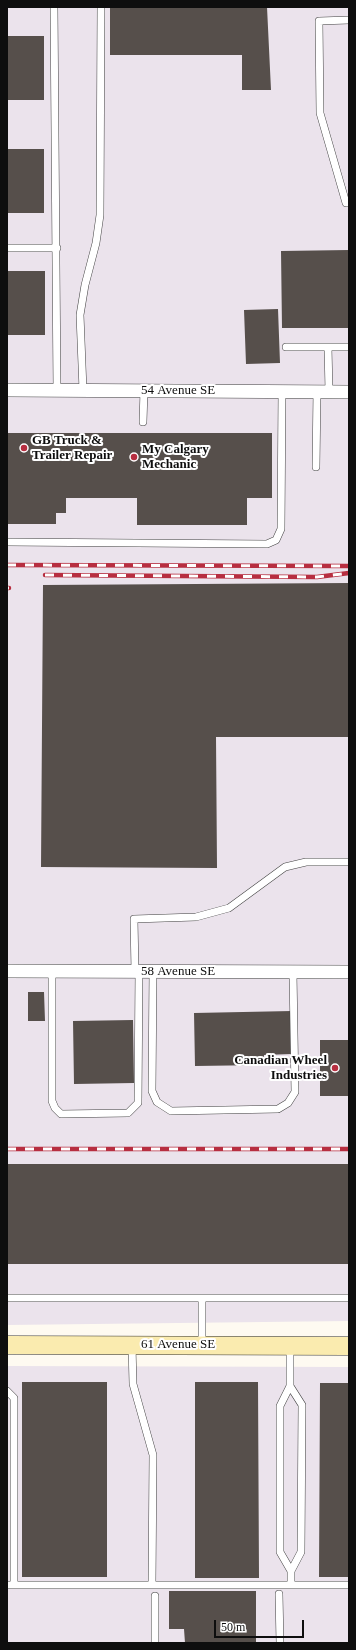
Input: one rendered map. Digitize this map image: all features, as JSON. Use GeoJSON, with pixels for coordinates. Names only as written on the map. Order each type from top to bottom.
{"type":"FeatureCollection","features":[{"type":"Feature","properties":{"kind":"street","name":"54 Avenue SE"},"geometry":{"type":"LineString","coordinates":[[7,390],[349,392]]}},
{"type":"Feature","properties":{"kind":"street","name":"58 Avenue SE"},"geometry":{"type":"LineString","coordinates":[[7,972],[349,972]]}},
{"type":"Feature","properties":{"kind":"street","name":"61 Avenue SE"},"geometry":{"type":"LineString","coordinates":[[7,1345],[349,1346]]}},
{"type":"Feature","properties":{"kind":"lane"},"geometry":{"type":"LineString","coordinates":[[54,7],[57,390]]}},
{"type":"Feature","properties":{"kind":"lane"},"geometry":{"type":"LineString","coordinates":[[83,390],[80,315],[96,243],[100,215],[101,7]]}},
{"type":"Feature","properties":{"kind":"lane"},"geometry":{"type":"LineString","coordinates":[[349,20],[318,20],[320,113],[346,203],[349,203]]}},
{"type":"Feature","properties":{"kind":"lane"},"geometry":{"type":"LineString","coordinates":[[7,248],[57,248]]}},
{"type":"Feature","properties":{"kind":"lane"},"geometry":{"type":"LineString","coordinates":[[286,347],[349,347]]}},
{"type":"Feature","properties":{"kind":"lane"},"geometry":{"type":"LineString","coordinates":[[316,467],[328,347]]}},
{"type":"Feature","properties":{"kind":"lane"},"geometry":{"type":"LineString","coordinates":[[143,422],[144,390]]}},
{"type":"Feature","properties":{"kind":"lane"},"geometry":{"type":"LineString","coordinates":[[7,542],[266,544],[276,540],[281,529],[282,391]]}},
{"type":"Feature","properties":{"kind":"lane"},"geometry":{"type":"LineString","coordinates":[[52,972],[52,1101],[55,1108],[61,1114],[128,1113],[138,1103],[137,971],[134,919],[196,917],[229,908],[285,867],[306,862],[349,862]]}},
{"type":"Feature","properties":{"kind":"lane"},"geometry":{"type":"LineString","coordinates":[[152,971],[152,1091],[157,1102],[171,1111],[278,1109],[288,1103],[295,1092],[294,973]]}},
{"type":"Feature","properties":{"kind":"lane"},"geometry":{"type":"LineString","coordinates":[[7,1298],[349,1298]]}},
{"type":"Feature","properties":{"kind":"lane"},"geometry":{"type":"LineString","coordinates":[[202,1299],[202,1345]]}},
{"type":"Feature","properties":{"kind":"lane"},"geometry":{"type":"LineString","coordinates":[[132,1345],[133,1384],[153,1455],[152,1585]]}},
{"type":"Feature","properties":{"kind":"lane"},"geometry":{"type":"LineString","coordinates":[[290,1346],[290,1386],[280,1406],[280,1552],[291,1571]]}},
{"type":"Feature","properties":{"kind":"lane"},"geometry":{"type":"LineString","coordinates":[[290,1386],[302,1405],[301,1552],[291,1571],[291,1585]]}},
{"type":"Feature","properties":{"kind":"lane"},"geometry":{"type":"LineString","coordinates":[[7,1391],[14,1398],[11,1585],[349,1585]]}},
{"type":"Feature","properties":{"kind":"lane"},"geometry":{"type":"LineString","coordinates":[[280,1594],[280,1643]]}},
{"type":"Feature","properties":{"kind":"lane"},"geometry":{"type":"LineString","coordinates":[[155,1596],[155,1643]]}},
{"type":"Feature","properties":{"kind":"shaded area"},"geometry":{"type":"Polygon","coordinates":[[[7,7],[349,7],[349,1321],[7,1325],[7,7]]]}},
{"type":"Feature","properties":{"kind":"shaded area"},"geometry":{"type":"Polygon","coordinates":[[[7,1366],[349,1367],[349,1643],[7,1643],[7,1366]]]}},
{"type":"Feature","properties":{"kind":"building"},"geometry":{"type":"Polygon","coordinates":[[[110,7],[267,7],[271,90],[242,90],[242,55],[110,55],[110,7]]]}},
{"type":"Feature","properties":{"kind":"building"},"geometry":{"type":"Polygon","coordinates":[[[7,36],[44,36],[44,100],[7,100],[7,36]]]}},
{"type":"Feature","properties":{"kind":"building"},"geometry":{"type":"Polygon","coordinates":[[[7,149],[44,149],[44,213],[7,213],[7,149]]]}},
{"type":"Feature","properties":{"kind":"building"},"geometry":{"type":"Polygon","coordinates":[[[349,250],[349,328],[282,328],[281,251],[349,250]]]}},
{"type":"Feature","properties":{"kind":"building"},"geometry":{"type":"Polygon","coordinates":[[[7,271],[45,271],[45,335],[7,335],[7,271]]]}},
{"type":"Feature","properties":{"kind":"building"},"geometry":{"type":"Polygon","coordinates":[[[278,309],[280,363],[246,364],[244,310],[278,309]]]}},
{"type":"Feature","properties":{"kind":"building"},"geometry":{"type":"Polygon","coordinates":[[[7,433],[272,433],[272,498],[247,498],[247,525],[137,525],[137,498],[66,498],[66,513],[56,513],[56,524],[7,524],[7,433]]]}},
{"type":"Feature","properties":{"kind":"building"},"geometry":{"type":"Polygon","coordinates":[[[349,583],[349,737],[216,737],[217,868],[41,867],[43,585],[349,583]]]}},
{"type":"Feature","properties":{"kind":"building"},"geometry":{"type":"Polygon","coordinates":[[[28,992],[44,992],[45,1021],[28,1021],[28,992]]]}},
{"type":"Feature","properties":{"kind":"building"},"geometry":{"type":"Polygon","coordinates":[[[292,1011],[292,1054],[264,1055],[264,1065],[195,1066],[194,1013],[292,1011]]]}},
{"type":"Feature","properties":{"kind":"building"},"geometry":{"type":"Polygon","coordinates":[[[133,1020],[134,1083],[74,1084],[73,1021],[133,1020]]]}},
{"type":"Feature","properties":{"kind":"building","name":"Canadian Wheel Industries"},"geometry":{"type":"Polygon","coordinates":[[[320,1040],[349,1040],[349,1096],[320,1096],[320,1040]]]}},
{"type":"Feature","properties":{"kind":"building"},"geometry":{"type":"Polygon","coordinates":[[[7,1164],[349,1164],[349,1264],[7,1264],[7,1164]]]}},
{"type":"Feature","properties":{"kind":"building"},"geometry":{"type":"Polygon","coordinates":[[[22,1382],[107,1382],[107,1577],[22,1577],[22,1382]]]}},
{"type":"Feature","properties":{"kind":"building"},"geometry":{"type":"Polygon","coordinates":[[[195,1382],[258,1382],[259,1578],[195,1578],[195,1382]]]}},
{"type":"Feature","properties":{"kind":"building"},"geometry":{"type":"Polygon","coordinates":[[[320,1383],[349,1383],[349,1577],[319,1577],[320,1383]]]}},
{"type":"Feature","properties":{"kind":"building"},"geometry":{"type":"Polygon","coordinates":[[[169,1591],[256,1591],[256,1643],[185,1643],[184,1629],[169,1629],[169,1591]]]}},
{"type":"Feature","properties":{"kind":"railway"},"geometry":{"type":"LineString","coordinates":[[7,565],[349,566]]}},
{"type":"Feature","properties":{"kind":"railway"},"geometry":{"type":"LineString","coordinates":[[45,575],[317,577],[349,573]]}},
{"type":"Feature","properties":{"kind":"railway"},"geometry":{"type":"LineString","coordinates":[[7,1149],[349,1149]]}},
{"type":"Feature","properties":{"kind":"place","name":"GB Truck & Trailer Repair"},"geometry":{"type":"Point","coordinates":[24,448]}},
{"type":"Feature","properties":{"kind":"place","name":"My Calgary Mechanic"},"geometry":{"type":"Point","coordinates":[134,457]}},
{"type":"Feature","properties":{"kind":"place","name":"Canadian Wheel Industries"},"geometry":{"type":"Point","coordinates":[335,1068]}}]}
